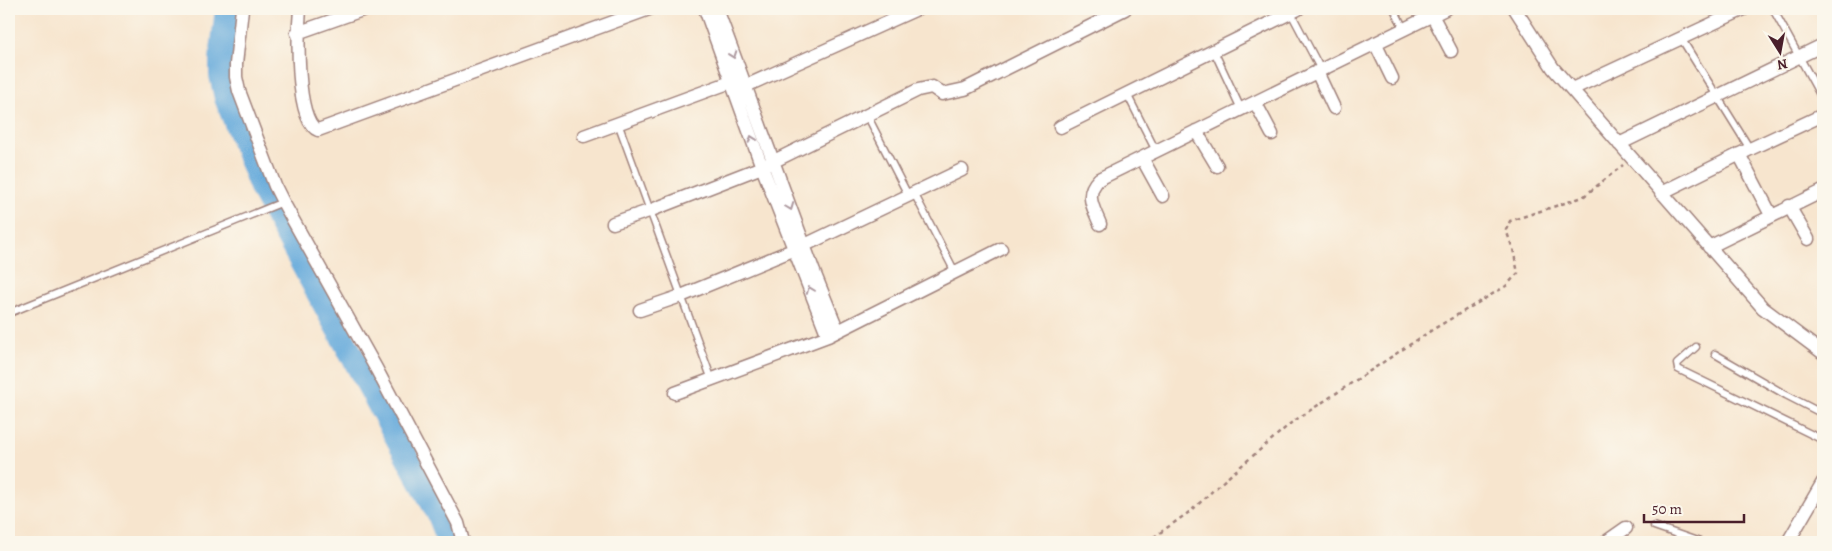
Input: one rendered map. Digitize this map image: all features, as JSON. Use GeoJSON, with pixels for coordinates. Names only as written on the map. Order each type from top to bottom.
{"type":"FeatureCollection","features":[{"type":"Feature","properties":{"kind":"street"},"geometry":{"type":"LineString","coordinates":[[242,9],[236,77],[275,186],[382,379],[458,523],[463,542]]}},
{"type":"Feature","properties":{"kind":"street"},"geometry":{"type":"LineString","coordinates":[[300,9],[297,33],[302,98],[309,123],[318,130],[649,9]]}},
{"type":"Feature","properties":{"kind":"street"},"geometry":{"type":"LineString","coordinates":[[297,33],[365,9]]}},
{"type":"Feature","properties":{"kind":"street"},"geometry":{"type":"LineString","coordinates":[[705,9],[738,84],[833,333]]}},
{"type":"Feature","properties":{"kind":"street"},"geometry":{"type":"LineString","coordinates":[[717,9],[738,84]]}},
{"type":"Feature","properties":{"kind":"street"},"geometry":{"type":"LineString","coordinates":[[584,136],[738,84],[917,9]]}},
{"type":"Feature","properties":{"kind":"street"},"geometry":{"type":"LineString","coordinates":[[613,223],[649,211],[768,164],[926,87],[932,87],[942,94],[965,89],[1112,12],[1125,9]]}},
{"type":"Feature","properties":{"kind":"street"},"geometry":{"type":"LineString","coordinates":[[1100,224],[1091,200],[1090,191],[1093,184],[1099,179],[1445,9]]}},
{"type":"Feature","properties":{"kind":"street"},"geometry":{"type":"LineString","coordinates":[[1515,9],[1553,68],[1763,308],[1823,353]]}},
{"type":"Feature","properties":{"kind":"street"},"geometry":{"type":"LineString","coordinates":[[1572,89],[1744,9]]}},
{"type":"Feature","properties":{"kind":"street"},"geometry":{"type":"LineString","coordinates":[[1060,127],[1295,11]]}},
{"type":"Feature","properties":{"kind":"street"},"geometry":{"type":"LineString","coordinates":[[1432,15],[1451,51]]}},
{"type":"Feature","properties":{"kind":"street"},"geometry":{"type":"LineString","coordinates":[[1375,43],[1392,78]]}},
{"type":"Feature","properties":{"kind":"street"},"geometry":{"type":"LineString","coordinates":[[1619,144],[1800,58],[1823,45]]}},
{"type":"Feature","properties":{"kind":"street"},"geometry":{"type":"LineString","coordinates":[[1319,71],[1334,108]]}},
{"type":"Feature","properties":{"kind":"street"},"geometry":{"type":"LineString","coordinates":[[1255,102],[1272,134]]}},
{"type":"Feature","properties":{"kind":"street"},"geometry":{"type":"LineString","coordinates":[[1661,193],[1823,115]]}},
{"type":"Feature","properties":{"kind":"street"},"geometry":{"type":"LineString","coordinates":[[1196,131],[1217,166]]}},
{"type":"Feature","properties":{"kind":"street"},"geometry":{"type":"LineString","coordinates":[[1744,152],[1771,216]]}},
{"type":"Feature","properties":{"kind":"street"},"geometry":{"type":"LineString","coordinates":[[1142,158],[1162,196]]}},
{"type":"Feature","properties":{"kind":"street"},"geometry":{"type":"LineString","coordinates":[[640,310],[681,296],[800,247],[962,170]]}},
{"type":"Feature","properties":{"kind":"street"},"geometry":{"type":"LineString","coordinates":[[1709,247],[1823,190]]}},
{"type":"Feature","properties":{"kind":"street"},"geometry":{"type":"LineString","coordinates":[[1789,206],[1808,239]]}},
{"type":"Feature","properties":{"kind":"street"},"geometry":{"type":"LineString","coordinates":[[675,393],[833,333],[1001,249]]}},
{"type":"Feature","properties":{"kind":"street"},"geometry":{"type":"LineString","coordinates":[[1788,542],[1823,482]]}},
{"type":"Feature","properties":{"kind":"street"},"geometry":{"type":"LineString","coordinates":[[1606,542],[1626,528]]}},
{"type":"Feature","properties":{"kind":"lane"},"geometry":{"type":"LineString","coordinates":[[1394,9],[1404,29]]}},
{"type":"Feature","properties":{"kind":"lane"},"geometry":{"type":"LineString","coordinates":[[1773,9],[1823,100]]}},
{"type":"Feature","properties":{"kind":"lane"},"geometry":{"type":"LineString","coordinates":[[1295,11],[1319,71]]}},
{"type":"Feature","properties":{"kind":"lane"},"geometry":{"type":"LineString","coordinates":[[1682,38],[1718,96],[1744,152]]}},
{"type":"Feature","properties":{"kind":"lane"},"geometry":{"type":"LineString","coordinates":[[1214,51],[1241,109]]}},
{"type":"Feature","properties":{"kind":"lane"},"geometry":{"type":"LineString","coordinates":[[1127,94],[1156,152]]}},
{"type":"Feature","properties":{"kind":"lane"},"geometry":{"type":"LineString","coordinates":[[867,115],[955,272]]}},
{"type":"Feature","properties":{"kind":"lane"},"geometry":{"type":"LineString","coordinates":[[618,123],[712,380]]}},
{"type":"Feature","properties":{"kind":"lane"},"geometry":{"type":"LineString","coordinates":[[9,313],[283,202]]}},
{"type":"Feature","properties":{"kind":"lane"},"geometry":{"type":"LineString","coordinates":[[1696,347],[1677,364],[1678,369],[1823,440]]}},
{"type":"Feature","properties":{"kind":"lane"},"geometry":{"type":"LineString","coordinates":[[1715,354],[1823,414]]}},
{"type":"Feature","properties":{"kind":"lane"},"geometry":{"type":"LineString","coordinates":[[1654,526],[1700,542]]}},
{"type":"Feature","properties":{"kind":"path"},"geometry":{"type":"LineString","coordinates":[[1146,542],[1192,510],[1219,484],[1291,423],[1432,330],[1506,286],[1518,273],[1506,230],[1510,221],[1582,196],[1631,158]]}},
{"type":"Feature","properties":{"kind":"waterway"},"geometry":{"type":"LineString","coordinates":[[227,9],[221,75],[226,98],[262,190],[439,515],[446,533],[447,542]]}}]}
